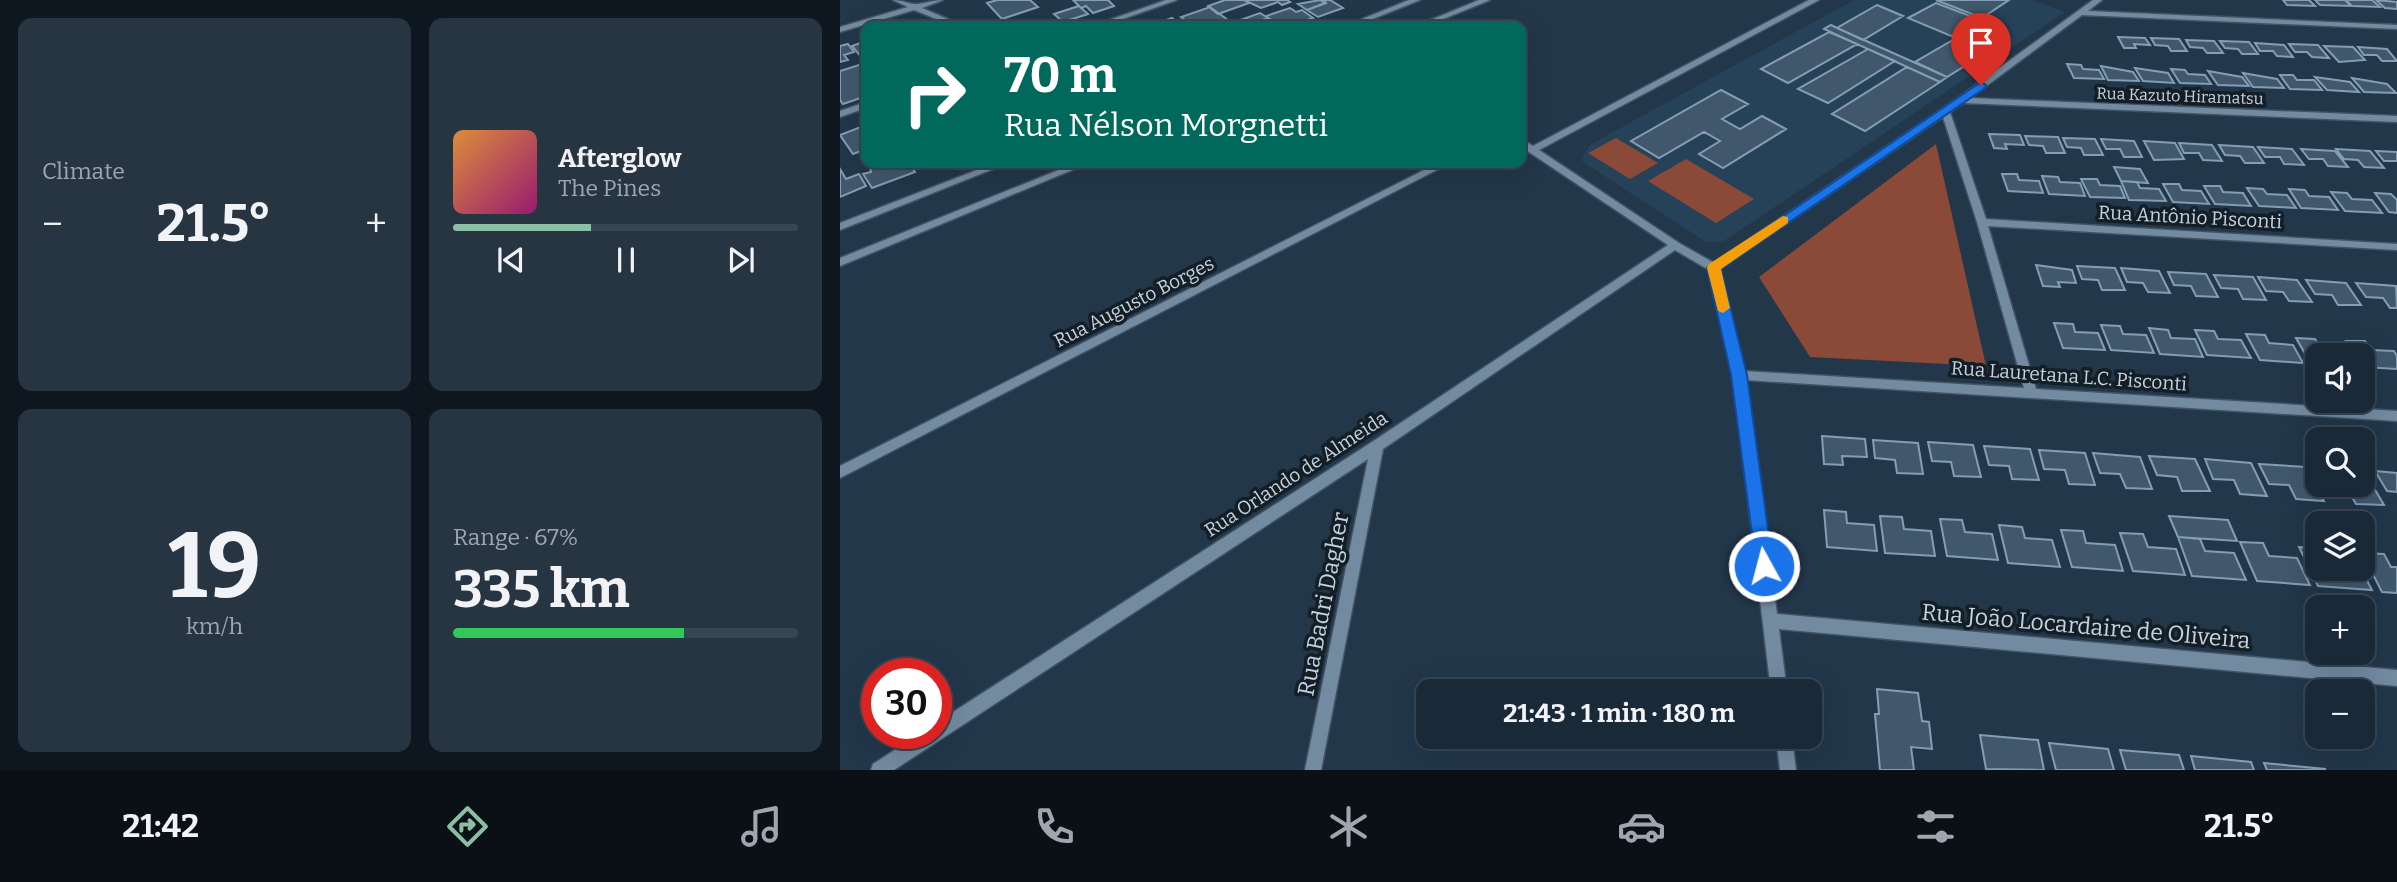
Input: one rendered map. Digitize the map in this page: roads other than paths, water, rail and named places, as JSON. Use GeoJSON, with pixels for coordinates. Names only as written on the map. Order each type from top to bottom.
{"type":"FeatureCollection","features":[{"type":"Feature","properties":{"kind":"street"},"geometry":{"type":"LineString","coordinates":[[897,0],[948,21]]}},
{"type":"Feature","properties":{"kind":"street"},"geometry":{"type":"LineString","coordinates":[[869,21],[939,0]]}},
{"type":"Feature","properties":{"kind":"street"},"geometry":{"type":"LineString","coordinates":[[1111,21],[1173,0]]}},
{"type":"Feature","properties":{"kind":"street"},"geometry":{"type":"LineString","coordinates":[[1364,21],[1416,0]]}},
{"type":"Feature","properties":{"kind":"street"},"geometry":{"type":"LineString","coordinates":[[1433,21],[1486,0]]}},
{"type":"Feature","properties":{"kind":"street"},"geometry":{"type":"LineString","coordinates":[[1778,679],[1739,375],[1714,268],[1526,146],[1815,0]]}},
{"type":"Feature","properties":{"kind":"street"},"geometry":{"type":"LineString","coordinates":[[1714,268],[1961,100],[2098,0]]}},
{"type":"Feature","properties":{"kind":"street"},"geometry":{"type":"LineString","coordinates":[[2078,13],[2397,27]]}},
{"type":"Feature","properties":{"kind":"street"},"geometry":{"type":"LineString","coordinates":[[840,30],[861,24]]}},
{"type":"Feature","properties":{"kind":"street","name":"Rua Kazuto Hiramatsu"},"geometry":{"type":"LineString","coordinates":[[1961,100],[2397,119]]}},
{"type":"Feature","properties":{"kind":"street"},"geometry":{"type":"LineString","coordinates":[[840,114],[861,107]]}},
{"type":"Feature","properties":{"kind":"street"},"geometry":{"type":"LineString","coordinates":[[1945,110],[1982,222],[2031,392]]}},
{"type":"Feature","properties":{"kind":"street"},"geometry":{"type":"LineString","coordinates":[[840,227],[990,168]]}},
{"type":"Feature","properties":{"kind":"street"},"geometry":{"type":"LineString","coordinates":[[840,262],[1072,168]]}},
{"type":"Feature","properties":{"kind":"street","name":"Rua Augusto Borges"},"geometry":{"type":"LineString","coordinates":[[840,472],[1434,168]]}},
{"type":"Feature","properties":{"kind":"street","name":"Rua Antônio Pisconti"},"geometry":{"type":"LineString","coordinates":[[1982,222],[2397,247]]}},
{"type":"Feature","properties":{"kind":"street","name":"Rua Orlando de Almeida"},"geometry":{"type":"LineString","coordinates":[[952,723],[1377,446],[1675,245]]}},
{"type":"Feature","properties":{"kind":"street","name":"Rua Lauretana L.C. Pisconti"},"geometry":{"type":"LineString","coordinates":[[1739,375],[2397,416]]}},
{"type":"Feature","properties":{"kind":"street","name":"Rua Badri Dagher"},"geometry":{"type":"LineString","coordinates":[[1313,770],[1377,446]]}},
{"type":"Feature","properties":{"kind":"street","name":"Rua João Locardaire de Oliveira"},"geometry":{"type":"LineString","coordinates":[[1771,621],[2397,678]]}},
{"type":"Feature","properties":{"kind":"street","name":"Rua Orlando de Almeida"},"geometry":{"type":"LineString","coordinates":[[879,770],[911,749]]}},
{"type":"Feature","properties":{"kind":"street"},"geometry":{"type":"LineString","coordinates":[[1785,749],[1788,770]]}}]}
